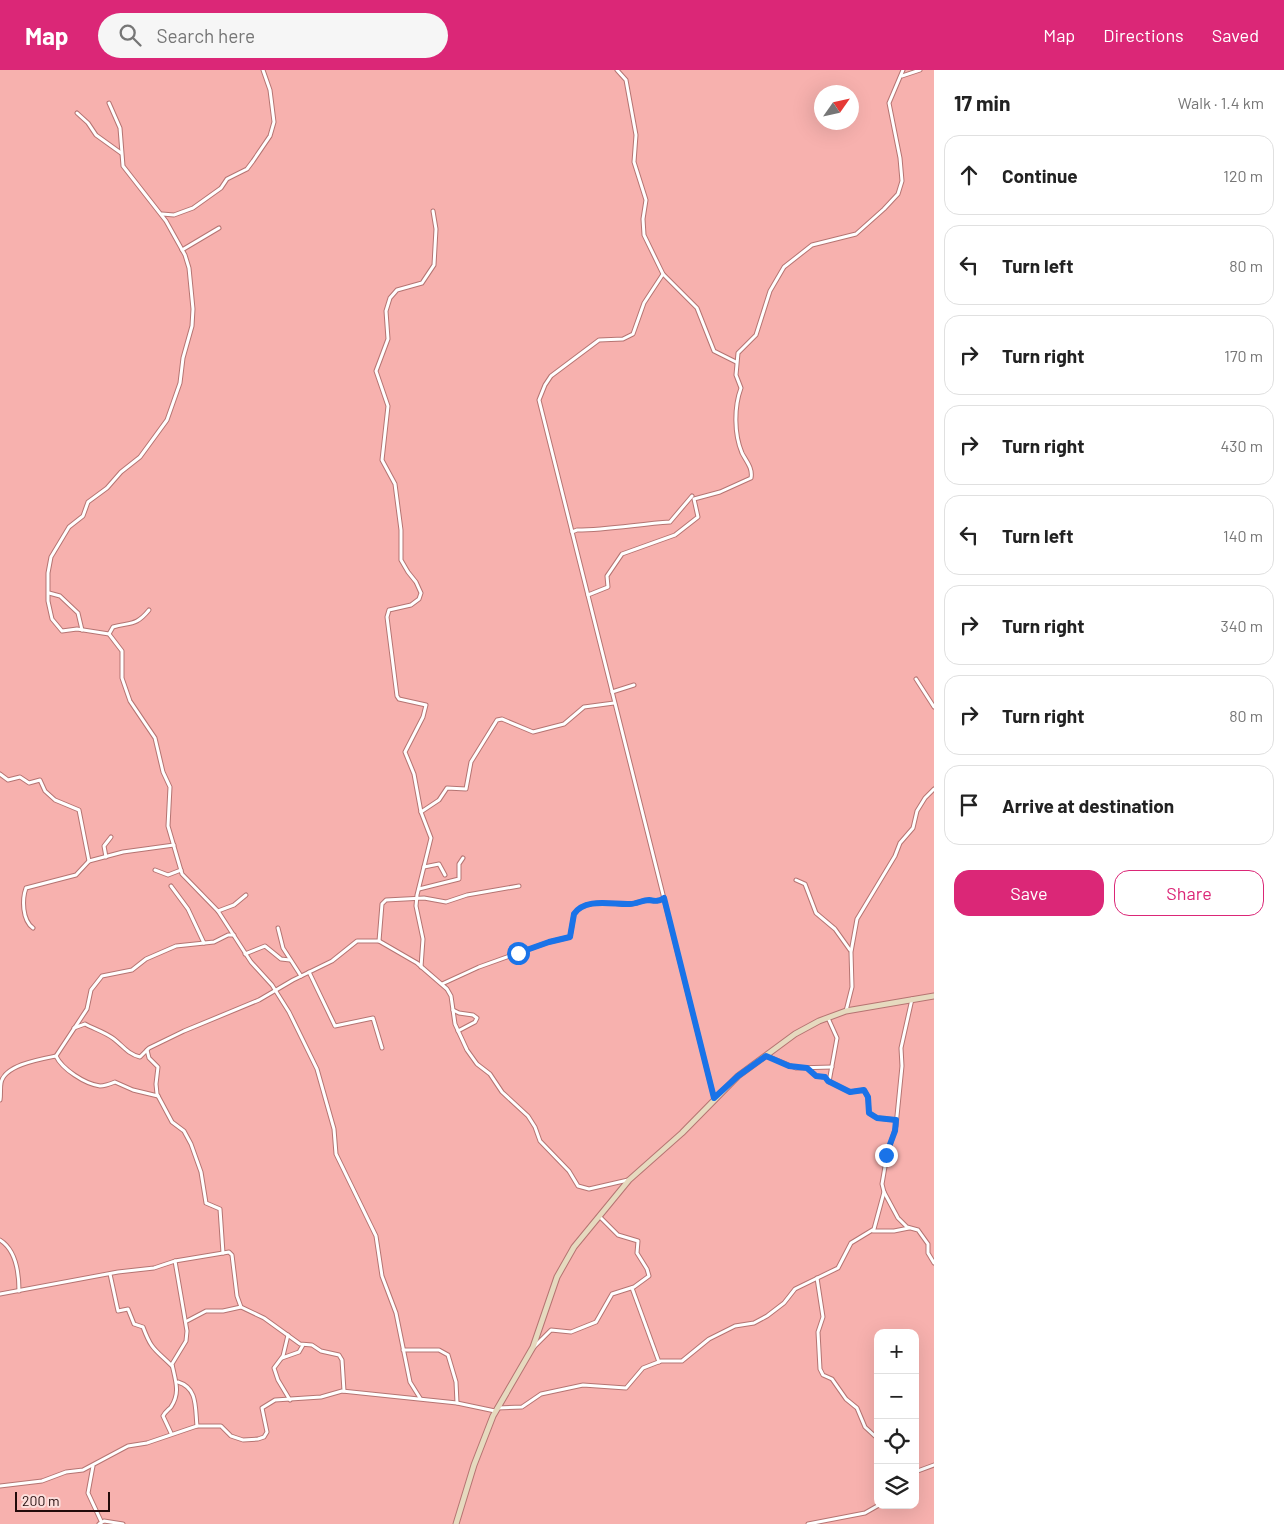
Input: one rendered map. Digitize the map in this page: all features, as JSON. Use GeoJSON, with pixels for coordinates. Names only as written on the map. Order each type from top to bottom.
{"type":"FeatureCollection","features":[{"type":"Feature","properties":{"kind":"street"},"geometry":{"type":"LineString","coordinates":[[161,214],[174,215],[193,208],[221,188],[227,179],[247,169],[254,161],[270,136],[274,122],[270,90],[263,70]]}},
{"type":"Feature","properties":{"kind":"street"},"geometry":{"type":"LineString","coordinates":[[617,70],[626,80],[636,135],[633,160],[646,200],[642,219],[644,233],[663,274],[694,302],[714,352],[736,362]]}},
{"type":"Feature","properties":{"kind":"street"},"geometry":{"type":"LineString","coordinates":[[588,595],[608,587],[607,576],[622,554],[675,535],[697,520],[698,515],[694,499],[720,492],[752,478],[751,469],[742,451],[735,423],[738,395],[741,388],[736,374],[736,362],[740,350],[758,331],[770,290],[784,267],[812,245],[856,234],[898,194],[902,181],[900,158],[889,103],[904,70]]}},
{"type":"Feature","properties":{"kind":"street"},"geometry":{"type":"LineString","coordinates":[[902,76],[920,70]]}},
{"type":"Feature","properties":{"kind":"street"},"geometry":{"type":"LineString","coordinates":[[109,103],[119,123],[121,154],[124,166],[161,214],[182,250],[189,268],[193,309],[192,326],[183,358],[180,383],[170,416],[140,457],[86,505],[83,516],[65,533],[52,556],[48,573],[48,593],[52,619],[58,628],[65,632],[82,630],[109,634],[122,651],[122,678],[130,701],[155,738],[163,772],[170,787],[168,826],[181,870],[185,879],[207,898],[218,911],[245,954],[276,991],[289,1012],[319,1076],[334,1129],[338,1158],[378,1242],[382,1276],[396,1313],[410,1382],[420,1398]]}},
{"type":"Feature","properties":{"kind":"street"},"geometry":{"type":"LineString","coordinates":[[77,113],[88,123],[96,135],[121,154]]}},
{"type":"Feature","properties":{"kind":"street"},"geometry":{"type":"LineString","coordinates":[[420,967],[423,939],[416,906],[418,889],[431,838],[421,812],[414,774],[405,752],[423,717],[426,704],[399,699],[397,696],[388,617],[389,610],[411,605],[419,599],[421,593],[401,560],[401,530],[395,484],[382,460],[388,406],[376,371],[388,339],[386,311],[390,298],[397,290],[422,283],[434,265],[436,228],[433,211]]}},
{"type":"Feature","properties":{"kind":"street"},"geometry":{"type":"LineString","coordinates":[[182,250],[218,228]]}},
{"type":"Feature","properties":{"kind":"street"},"geometry":{"type":"LineString","coordinates":[[663,274],[644,303],[633,334],[623,339],[599,340],[551,376],[539,399],[714,1098]]}},
{"type":"Feature","properties":{"kind":"street"},"geometry":{"type":"LineString","coordinates":[[572,532],[577,530],[627,528],[648,523],[670,522],[692,496]]}},
{"type":"Feature","properties":{"kind":"street"},"geometry":{"type":"LineString","coordinates":[[48,593],[60,596],[78,613],[82,630]]}},
{"type":"Feature","properties":{"kind":"street"},"geometry":{"type":"LineString","coordinates":[[109,634],[113,627],[128,626],[138,621],[150,610]]}},
{"type":"Feature","properties":{"kind":"street"},"geometry":{"type":"LineString","coordinates":[[916,679],[934,707]]}},
{"type":"Feature","properties":{"kind":"street"},"geometry":{"type":"LineString","coordinates":[[612,692],[634,685]]}},
{"type":"Feature","properties":{"kind":"street"},"geometry":{"type":"LineString","coordinates":[[421,812],[439,800],[447,788],[466,789],[470,762],[498,720],[502,719],[533,732],[564,724],[586,707],[614,703]]}},
{"type":"Feature","properties":{"kind":"street"},"geometry":{"type":"LineString","coordinates":[[0,774],[8,780],[20,777],[29,783],[40,780],[45,791],[55,800],[79,810],[89,861]]}},
{"type":"Feature","properties":{"kind":"street"},"geometry":{"type":"LineString","coordinates":[[849,1011],[848,1003],[852,985],[850,952],[859,912],[895,856],[900,844],[913,828],[918,811],[925,798],[934,790]]}},
{"type":"Feature","properties":{"kind":"street"},"geometry":{"type":"LineString","coordinates":[[106,857],[104,846],[111,837]]}},
{"type":"Feature","properties":{"kind":"street"},"geometry":{"type":"LineString","coordinates":[[33,928],[28,924],[24,912],[26,888],[76,875],[89,861],[123,852],[174,846]]}},
{"type":"Feature","properties":{"kind":"street"},"geometry":{"type":"LineString","coordinates":[[418,889],[459,879],[459,864],[463,858]]}},
{"type":"Feature","properties":{"kind":"street"},"geometry":{"type":"LineString","coordinates":[[424,867],[439,864],[445,875]]}},
{"type":"Feature","properties":{"kind":"street"},"geometry":{"type":"LineString","coordinates":[[155,870],[168,875],[181,870]]}},
{"type":"Feature","properties":{"kind":"street"},"geometry":{"type":"LineString","coordinates":[[796,880],[805,884],[816,913],[835,929],[850,952]]}},
{"type":"Feature","properties":{"kind":"street"},"geometry":{"type":"LineString","coordinates":[[171,886],[188,909],[204,943]]}},
{"type":"Feature","properties":{"kind":"street"},"geometry":{"type":"LineString","coordinates":[[379,941],[383,901],[400,898],[413,900],[417,898],[446,902],[519,886]]}},
{"type":"Feature","properties":{"kind":"street"},"geometry":{"type":"LineString","coordinates":[[218,911],[234,904],[246,895]]}},
{"type":"Feature","properties":{"kind":"street"},"geometry":{"type":"LineString","coordinates":[[442,984],[479,966],[549,942],[570,938],[575,912],[585,906],[598,903],[628,904],[647,900],[654,902],[664,898]]}},
{"type":"Feature","properties":{"kind":"street"},"geometry":{"type":"LineString","coordinates":[[278,928],[283,948],[301,976]]}},
{"type":"Feature","properties":{"kind":"street"},"geometry":{"type":"LineString","coordinates":[[0,1100],[0,1084],[5,1076],[25,1062],[56,1056],[63,1042],[87,1009],[91,990],[102,976],[132,970],[146,959],[176,946],[214,942],[228,935],[234,935]]}},
{"type":"Feature","properties":{"kind":"street"},"geometry":{"type":"LineString","coordinates":[[74,1028],[85,1024],[100,1030],[113,1038],[123,1049],[138,1057],[147,1050],[276,991],[332,961],[357,941],[379,941],[420,967],[442,984],[451,996],[458,1031],[477,1064],[490,1074],[508,1099],[528,1116],[535,1127],[540,1141],[569,1171],[578,1186],[595,1188],[629,1180]]}},
{"type":"Feature","properties":{"kind":"street"},"geometry":{"type":"LineString","coordinates":[[245,954],[265,946],[281,959],[290,960]]}},
{"type":"Feature","properties":{"kind":"street"},"geometry":{"type":"LineString","coordinates":[[309,972],[333,1025],[336,1026],[373,1018],[382,1048]]}},
{"type":"Feature","properties":{"kind":"street"},"geometry":{"type":"LineString","coordinates":[[456,1524],[471,1473],[496,1410],[533,1347],[557,1277],[574,1246],[629,1180],[682,1133],[714,1098],[738,1076],[796,1034],[828,1018],[849,1011],[934,996]]}},
{"type":"Feature","properties":{"kind":"street"},"geometry":{"type":"LineString","coordinates":[[909,1228],[898,1218],[884,1192],[882,1184],[886,1158],[896,1120],[902,1066],[901,1048],[912,999]]}},
{"type":"Feature","properties":{"kind":"street"},"geometry":{"type":"LineString","coordinates":[[453,1010],[459,1014],[474,1015],[477,1018],[475,1022],[458,1031]]}},
{"type":"Feature","properties":{"kind":"street"},"geometry":{"type":"LineString","coordinates":[[828,1018],[837,1038],[829,1082]]}},
{"type":"Feature","properties":{"kind":"street"},"geometry":{"type":"LineString","coordinates":[[147,1050],[149,1058],[158,1067],[156,1084],[158,1096],[172,1122],[183,1129],[191,1144],[201,1172],[206,1203],[220,1209],[224,1253]]}},
{"type":"Feature","properties":{"kind":"street"},"geometry":{"type":"LineString","coordinates":[[56,1056],[63,1067],[94,1084],[103,1086],[115,1082],[133,1090],[158,1096]]}},
{"type":"Feature","properties":{"kind":"street"},"geometry":{"type":"LineString","coordinates":[[766,1056],[789,1066],[807,1068],[832,1067]]}},
{"type":"Feature","properties":{"kind":"street"},"geometry":{"type":"LineString","coordinates":[[807,1068],[816,1076],[825,1077],[829,1082],[850,1092],[864,1090],[868,1097],[869,1113],[877,1118],[896,1120]]}},
{"type":"Feature","properties":{"kind":"street"},"geometry":{"type":"LineString","coordinates":[[0,1486],[42,1481],[93,1466],[128,1446],[147,1443],[197,1426],[221,1426],[237,1438],[258,1439],[264,1437],[267,1432],[262,1408],[276,1400],[321,1397],[344,1391],[378,1396],[420,1398],[496,1410],[522,1407],[541,1394],[583,1385],[626,1388],[640,1369],[659,1362],[682,1361],[709,1339],[735,1326],[759,1321],[782,1305],[795,1289],[838,1268],[851,1243],[872,1231],[876,1226],[884,1192]]}},
{"type":"Feature","properties":{"kind":"street"},"geometry":{"type":"LineString","coordinates":[[533,1347],[551,1330],[571,1332],[596,1322],[612,1294],[632,1288],[649,1274],[637,1253],[639,1241],[618,1235],[599,1216]]}},
{"type":"Feature","properties":{"kind":"street"},"geometry":{"type":"LineString","coordinates":[[872,1231],[891,1232],[909,1228],[918,1230],[928,1244],[928,1253],[934,1263]]}},
{"type":"Feature","properties":{"kind":"street"},"geometry":{"type":"LineString","coordinates":[[0,1240],[9,1248],[15,1258],[19,1290]]}},
{"type":"Feature","properties":{"kind":"street"},"geometry":{"type":"LineString","coordinates":[[0,1294],[154,1268],[175,1261],[229,1252],[232,1255],[237,1296],[241,1307]]}},
{"type":"Feature","properties":{"kind":"street"},"geometry":{"type":"LineString","coordinates":[[172,1366],[186,1341],[187,1321],[175,1261]]}},
{"type":"Feature","properties":{"kind":"street"},"geometry":{"type":"LineString","coordinates":[[110,1274],[118,1311],[128,1309],[134,1324],[143,1327],[147,1340],[157,1354],[172,1366],[178,1382],[175,1399],[163,1416],[171,1434]]}},
{"type":"Feature","properties":{"kind":"street"},"geometry":{"type":"LineString","coordinates":[[817,1278],[823,1318],[818,1332],[820,1369],[823,1375],[832,1379],[846,1398],[857,1408],[865,1427],[874,1435]]}},
{"type":"Feature","properties":{"kind":"street"},"geometry":{"type":"LineString","coordinates":[[632,1288],[659,1362]]}},
{"type":"Feature","properties":{"kind":"street"},"geometry":{"type":"LineString","coordinates":[[187,1321],[206,1311],[223,1311],[241,1307],[264,1318],[303,1345],[312,1345],[321,1351],[339,1354],[342,1360],[344,1391]]}},
{"type":"Feature","properties":{"kind":"street"},"geometry":{"type":"LineString","coordinates":[[288,1335],[281,1358],[275,1366],[274,1372],[290,1400]]}},
{"type":"Feature","properties":{"kind":"street"},"geometry":{"type":"LineString","coordinates":[[281,1358],[299,1352],[303,1345]]}},
{"type":"Feature","properties":{"kind":"street"},"geometry":{"type":"LineString","coordinates":[[403,1350],[437,1349],[447,1354],[456,1382],[456,1403]]}},
{"type":"Feature","properties":{"kind":"street"},"geometry":{"type":"LineString","coordinates":[[178,1382],[188,1386],[193,1392],[197,1426]]}},
{"type":"Feature","properties":{"kind":"street"},"geometry":{"type":"LineString","coordinates":[[919,1471],[934,1465]]}},
{"type":"Feature","properties":{"kind":"street"},"geometry":{"type":"LineString","coordinates":[[93,1466],[88,1493],[100,1523],[123,1524]]}},
{"type":"Feature","properties":{"kind":"street"},"geometry":{"type":"LineString","coordinates":[[808,1524],[865,1513],[874,1508]]}},
{"type":"Feature","properties":{"kind":"route"},"geometry":{"type":"LineString","coordinates":[[518,953],[570,937],[574,914],[585,906],[598,903],[628,904],[647,900],[654,902],[664,898],[714,1098],[738,1076],[766,1056],[789,1066],[807,1068],[816,1076],[825,1077],[828,1081],[850,1092],[864,1090],[868,1097],[869,1113],[877,1118],[896,1120],[895,1131],[886,1155]]}}]}
